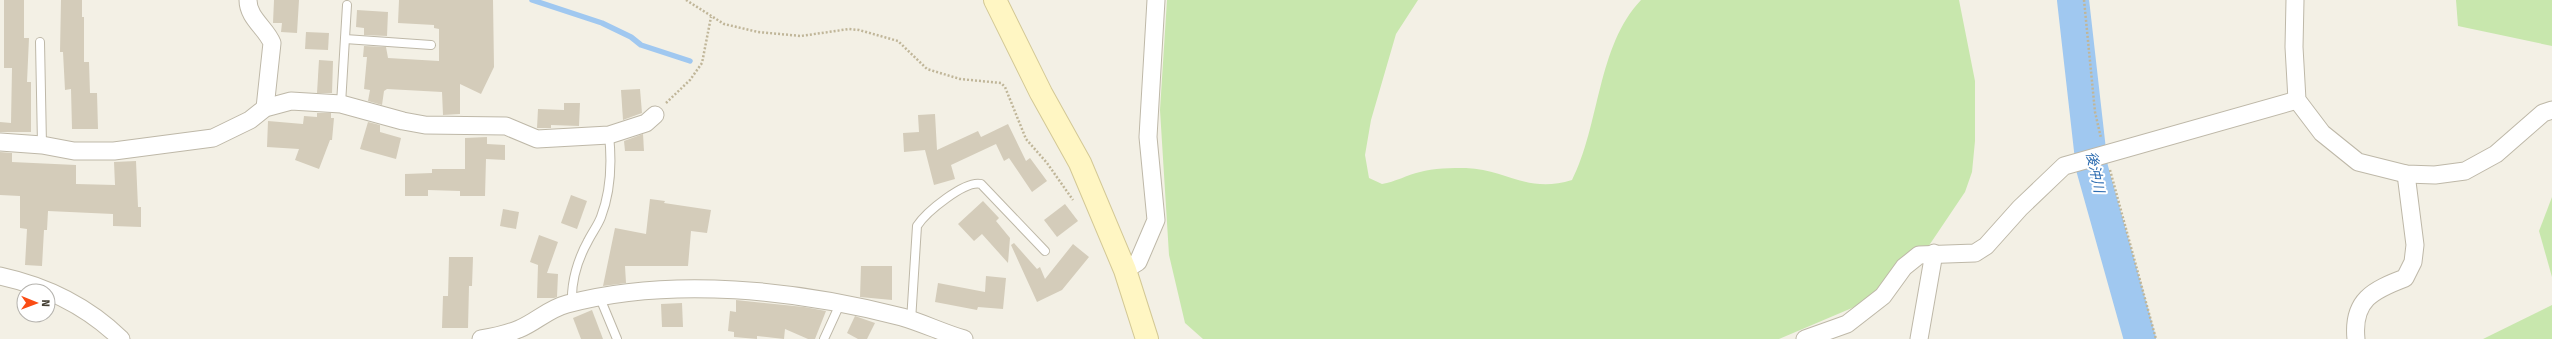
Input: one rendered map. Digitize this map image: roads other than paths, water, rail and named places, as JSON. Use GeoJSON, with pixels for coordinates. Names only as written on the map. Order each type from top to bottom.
{"type":"FeatureCollection","features":[{"type":"Feature","properties":{"kind":"street"},"geometry":{"type":"LineString","coordinates":[[248,0],[253,18],[268,33],[272,43],[265,108]]}},
{"type":"Feature","properties":{"kind":"street"},"geometry":{"type":"LineString","coordinates":[[995,0],[1041,92],[1080,163],[1125,270],[1147,339]]}},
{"type":"Feature","properties":{"kind":"street"},"geometry":{"type":"LineString","coordinates":[[1125,270],[1138,262],[1156,220],[1148,137],[1156,0]]}},
{"type":"Feature","properties":{"kind":"street"},"geometry":{"type":"LineString","coordinates":[[2295,0],[2294,47],[2297,100],[2322,133],[2340,150],[2358,162],[2406,174],[2435,175],[2465,171],[2496,154],[2543,113],[2552,110]]}},
{"type":"Feature","properties":{"kind":"street"},"geometry":{"type":"LineString","coordinates":[[1805,339],[1824,336],[1847,324],[1883,296],[1904,267],[1919,255],[1934,253],[1975,253],[1986,246],[2020,208],[2064,166],[2297,100]]}},
{"type":"Feature","properties":{"kind":"street"},"geometry":{"type":"LineString","coordinates":[[0,142],[42,145],[74,151],[114,151],[213,138],[250,120],[265,108],[291,101],[341,104],[403,121],[425,125],[506,126],[537,139],[609,135],[646,123],[655,115]]}},
{"type":"Feature","properties":{"kind":"street"},"geometry":{"type":"LineString","coordinates":[[2356,339],[2358,312],[2364,300],[2377,289],[2405,278],[2413,262],[2415,245],[2406,174]]}},
{"type":"Feature","properties":{"kind":"street"},"geometry":{"type":"LineString","coordinates":[[1919,339],[1934,253]]}},
{"type":"Feature","properties":{"kind":"street"},"geometry":{"type":"LineString","coordinates":[[0,276],[54,292],[105,324],[121,339]]}},
{"type":"Feature","properties":{"kind":"street"},"geometry":{"type":"LineString","coordinates":[[481,339],[520,329],[549,310],[572,303],[666,290],[725,290],[794,296],[840,304],[912,321],[964,339]]}},
{"type":"Feature","properties":{"kind":"lane"},"geometry":{"type":"LineString","coordinates":[[341,104],[347,5]]}},
{"type":"Feature","properties":{"kind":"lane"},"geometry":{"type":"LineString","coordinates":[[345,39],[431,45]]}},
{"type":"Feature","properties":{"kind":"lane"},"geometry":{"type":"LineString","coordinates":[[40,42],[42,145]]}},
{"type":"Feature","properties":{"kind":"lane"},"geometry":{"type":"LineString","coordinates":[[572,303],[577,268],[587,242],[601,218],[609,192],[611,154],[609,135]]}},
{"type":"Feature","properties":{"kind":"lane"},"geometry":{"type":"LineString","coordinates":[[912,321],[917,226],[922,218],[967,184],[982,184],[1045,251]]}},
{"type":"Feature","properties":{"kind":"lane"},"geometry":{"type":"LineString","coordinates":[[600,298],[617,339]]}},
{"type":"Feature","properties":{"kind":"lane"},"geometry":{"type":"LineString","coordinates":[[824,339],[840,304]]}},
{"type":"Feature","properties":{"kind":"waterway"},"geometry":{"type":"LineString","coordinates":[[532,0],[602,23],[631,37],[641,45],[690,61]]}},
{"type":"Feature","properties":{"kind":"waterway","name":"後沖川"},"geometry":{"type":"LineString","coordinates":[[2073,0],[2092,168],[2140,339]]}}]}
